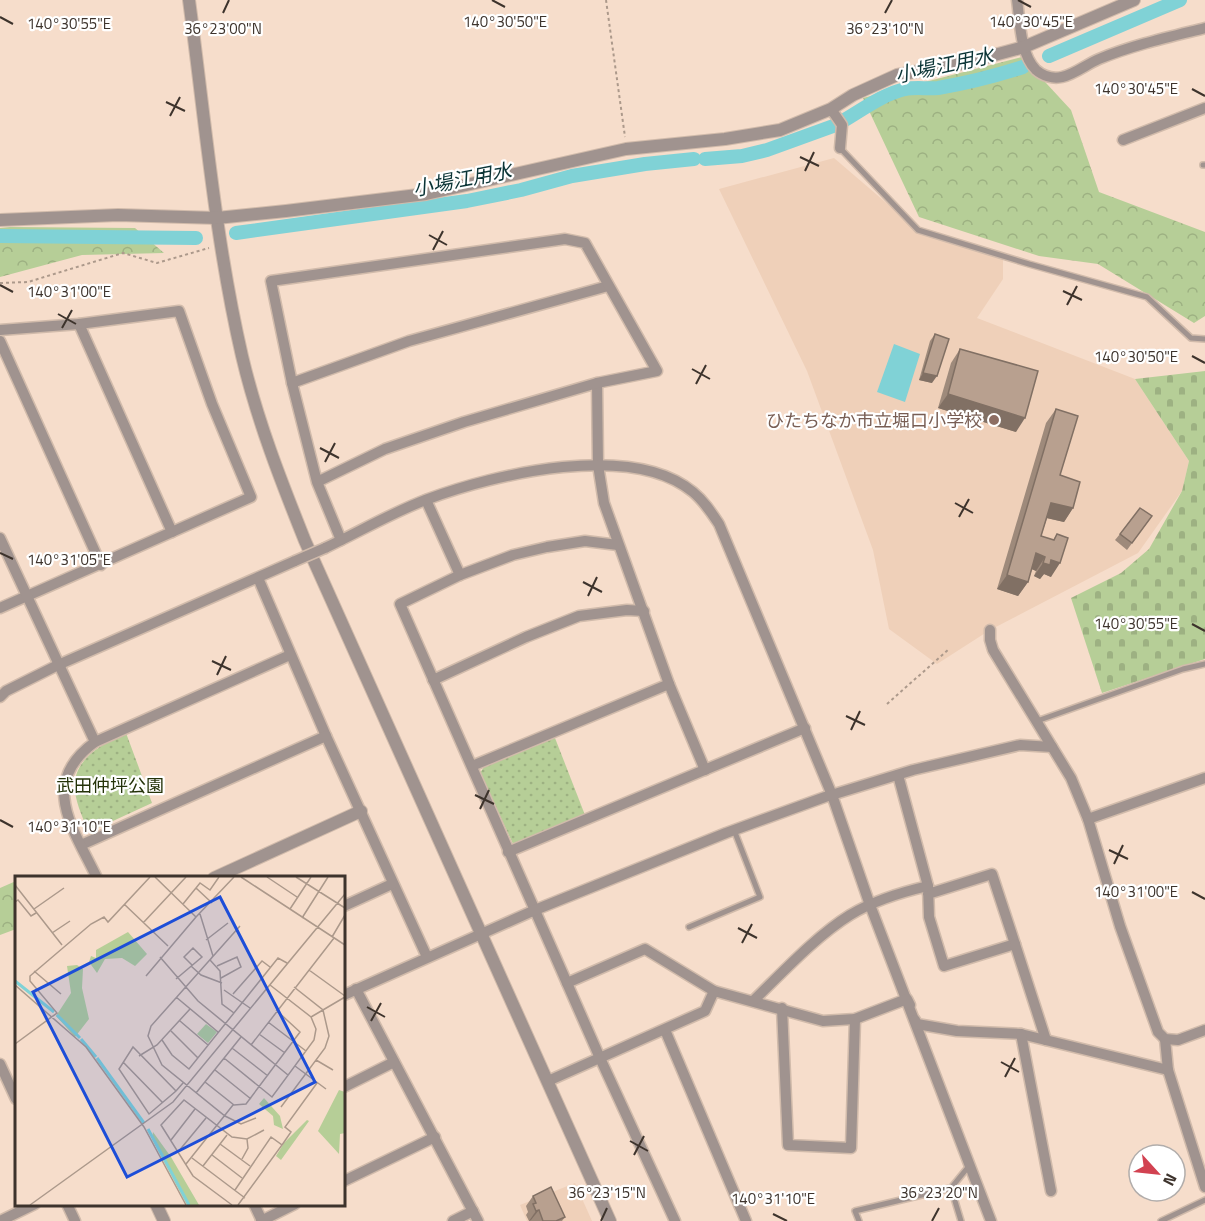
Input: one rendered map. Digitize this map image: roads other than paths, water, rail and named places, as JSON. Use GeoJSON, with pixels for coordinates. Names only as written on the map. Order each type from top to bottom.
{"type":"FeatureCollection","features":[{"type":"Feature","properties":{"kind":"street"},"geometry":{"type":"LineString","coordinates":[[189,0],[220,245],[242,356],[265,437],[305,541],[610,1221]]}},
{"type":"Feature","properties":{"kind":"street"},"geometry":{"type":"LineString","coordinates":[[1017,0],[1024,47],[1035,69],[1050,78],[1061,77],[1098,59],[1130,48],[1205,28]]}},
{"type":"Feature","properties":{"kind":"street"},"geometry":{"type":"LineString","coordinates":[[0,219],[118,215],[217,218],[426,194],[626,149],[725,139],[780,130],[831,109],[853,95],[897,75],[965,63],[1024,47],[1134,0]]}},
{"type":"Feature","properties":{"kind":"street"},"geometry":{"type":"LineString","coordinates":[[1123,140],[1205,108]]}},
{"type":"Feature","properties":{"kind":"street"},"geometry":{"type":"LineString","coordinates":[[831,109],[842,125],[840,148]]}},
{"type":"Feature","properties":{"kind":"street"},"geometry":{"type":"LineString","coordinates":[[317,482],[385,449],[465,422],[597,383],[657,371],[585,243],[565,239],[271,281],[292,384],[317,482],[340,540]]}},
{"type":"Feature","properties":{"kind":"street"},"geometry":{"type":"LineString","coordinates":[[292,384],[409,341],[608,286]]}},
{"type":"Feature","properties":{"kind":"street"},"geometry":{"type":"LineString","coordinates":[[0,330],[79,324],[179,311],[212,404],[251,497],[0,608]]}},
{"type":"Feature","properties":{"kind":"street"},"geometry":{"type":"LineString","coordinates":[[79,324],[172,532]]}},
{"type":"Feature","properties":{"kind":"street"},"geometry":{"type":"LineString","coordinates":[[0,341],[101,565]]}},
{"type":"Feature","properties":{"kind":"street"},"geometry":{"type":"LineString","coordinates":[[597,383],[598,465],[604,503],[669,684],[705,770]]}},
{"type":"Feature","properties":{"kind":"street"},"geometry":{"type":"LineString","coordinates":[[0,697],[6,691],[58,665],[258,578],[426,500],[490,480],[555,468],[598,465],[630,468],[653,472],[675,481],[692,491],[706,505],[719,524],[832,795],[870,905],[991,1221]]}},
{"type":"Feature","properties":{"kind":"street"},"geometry":{"type":"LineString","coordinates":[[426,500],[460,575]]}},
{"type":"Feature","properties":{"kind":"street"},"geometry":{"type":"LineString","coordinates":[[0,538],[95,742]]}},
{"type":"Feature","properties":{"kind":"street"},"geometry":{"type":"LineString","coordinates":[[618,545],[585,541],[513,555],[460,575],[400,604],[508,852],[675,1221]]}},
{"type":"Feature","properties":{"kind":"street"},"geometry":{"type":"LineString","coordinates":[[258,578],[326,736],[427,957]]}},
{"type":"Feature","properties":{"kind":"street"},"geometry":{"type":"LineString","coordinates":[[433,680],[526,637],[579,616],[627,610],[644,611]]}},
{"type":"Feature","properties":{"kind":"street"},"geometry":{"type":"LineString","coordinates":[[990,630],[993,650],[1071,778],[1088,819],[1120,926],[1158,1032],[1165,1039],[1168,1070],[1201,1159],[1205,1187]]}},
{"type":"Feature","properties":{"kind":"street"},"geometry":{"type":"LineString","coordinates":[[96,876],[65,810],[63,792],[66,775],[73,761],[95,742],[290,655]]}},
{"type":"Feature","properties":{"kind":"street"},"geometry":{"type":"LineString","coordinates":[[472,766],[669,684]]}},
{"type":"Feature","properties":{"kind":"street"},"geometry":{"type":"LineString","coordinates":[[508,852],[805,728]]}},
{"type":"Feature","properties":{"kind":"street"},"geometry":{"type":"LineString","coordinates":[[81,846],[326,736]]}},
{"type":"Feature","properties":{"kind":"street"},"geometry":{"type":"LineString","coordinates":[[345,994],[535,910],[734,830],[832,795],[898,775],[1020,745],[1052,747]]}},
{"type":"Feature","properties":{"kind":"street"},"geometry":{"type":"LineString","coordinates":[[898,775],[928,890],[929,917],[944,966],[1015,944]]}},
{"type":"Feature","properties":{"kind":"street"},"geometry":{"type":"LineString","coordinates":[[1088,819],[1205,778]]}},
{"type":"Feature","properties":{"kind":"street"},"geometry":{"type":"LineString","coordinates":[[218,876],[361,811]]}},
{"type":"Feature","properties":{"kind":"street"},"geometry":{"type":"LineString","coordinates":[[753,1001],[849,915],[870,905],[992,874],[1046,1040]]}},
{"type":"Feature","properties":{"kind":"street"},"geometry":{"type":"LineString","coordinates":[[345,906],[393,884]]}},
{"type":"Feature","properties":{"kind":"street"},"geometry":{"type":"LineString","coordinates":[[567,983],[645,949],[714,991],[823,1021],[855,1019],[907,999]]}},
{"type":"Feature","properties":{"kind":"street"},"geometry":{"type":"LineString","coordinates":[[356,989],[476,1216],[453,1221]]}},
{"type":"Feature","properties":{"kind":"street"},"geometry":{"type":"LineString","coordinates":[[548,1081],[705,1011],[714,991]]}},
{"type":"Feature","properties":{"kind":"street"},"geometry":{"type":"LineString","coordinates":[[782,1008],[788,1145],[851,1148],[855,1019]]}},
{"type":"Feature","properties":{"kind":"street"},"geometry":{"type":"LineString","coordinates":[[917,1024],[957,1031],[1021,1034],[1168,1070]]}},
{"type":"Feature","properties":{"kind":"street"},"geometry":{"type":"LineString","coordinates":[[665,1030],[746,1221]]}},
{"type":"Feature","properties":{"kind":"street"},"geometry":{"type":"LineString","coordinates":[[1165,1039],[1178,1040],[1205,1030]]}},
{"type":"Feature","properties":{"kind":"street"},"geometry":{"type":"LineString","coordinates":[[1021,1034],[1051,1191]]}},
{"type":"Feature","properties":{"kind":"street"},"geometry":{"type":"LineString","coordinates":[[345,1086],[394,1062]]}},
{"type":"Feature","properties":{"kind":"street"},"geometry":{"type":"LineString","coordinates":[[0,1064],[15,1097]]}},
{"type":"Feature","properties":{"kind":"street"},"geometry":{"type":"LineString","coordinates":[[345,1181],[435,1137]]}},
{"type":"Feature","properties":{"kind":"street"},"geometry":{"type":"LineString","coordinates":[[0,1221],[31,1206]]}},
{"type":"Feature","properties":{"kind":"street"},"geometry":{"type":"LineString","coordinates":[[68,1206],[75,1221]]}},
{"type":"Feature","properties":{"kind":"street"},"geometry":{"type":"LineString","coordinates":[[157,1206],[164,1221]]}},
{"type":"Feature","properties":{"kind":"street"},"geometry":{"type":"LineString","coordinates":[[255,1206],[262,1221],[291,1206]]}},
{"type":"Feature","properties":{"kind":"lane"},"geometry":{"type":"LineString","coordinates":[[840,148],[918,230],[1147,297],[1191,338],[1205,339]]}},
{"type":"Feature","properties":{"kind":"lane"},"geometry":{"type":"LineString","coordinates":[[1037,721],[1183,669],[1205,664]]}},
{"type":"Feature","properties":{"kind":"lane"},"geometry":{"type":"LineString","coordinates":[[689,927],[760,897],[734,830]]}},
{"type":"Feature","properties":{"kind":"lane"},"geometry":{"type":"LineString","coordinates":[[859,1221],[855,1211],[951,1188],[970,1165]]}},
{"type":"Feature","properties":{"kind":"lane"},"geometry":{"type":"LineString","coordinates":[[951,1188],[961,1221]]}},
{"type":"Feature","properties":{"kind":"lane"},"geometry":{"type":"LineString","coordinates":[[1161,1221],[1205,1200]]}},
{"type":"Feature","properties":{"kind":"water"},"geometry":{"type":"Polygon","coordinates":[[[894,344],[920,354],[905,402],[877,392],[894,344]]]}},
{"type":"Feature","properties":{"kind":"waterway","name":"小場江用水"},"geometry":{"type":"LineString","coordinates":[[1049,56],[1180,0]]}},
{"type":"Feature","properties":{"kind":"waterway","name":"小場江用水"},"geometry":{"type":"LineString","coordinates":[[843,121],[897,91],[909,88],[949,86],[1023,67]]}},
{"type":"Feature","properties":{"kind":"waterway","name":"小場江用水"},"geometry":{"type":"LineString","coordinates":[[705,159],[742,156],[767,150],[836,125]]}},
{"type":"Feature","properties":{"kind":"waterway","name":"小場江用水"},"geometry":{"type":"LineString","coordinates":[[236,233],[467,201],[521,190],[572,176],[645,164],[694,159]]}},
{"type":"Feature","properties":{"kind":"waterway","name":"小場江用水"},"geometry":{"type":"LineString","coordinates":[[0,236],[196,238]]}},
{"type":"Feature","properties":{"kind":"place","name":"ひたちなか市立堀口小学校"},"geometry":{"type":"Point","coordinates":[994,420]}},
{"type":"Feature","properties":{"kind":"park label","name":"武田仲坪公園"},"geometry":{"type":"Point","coordinates":[110,785]}}]}
